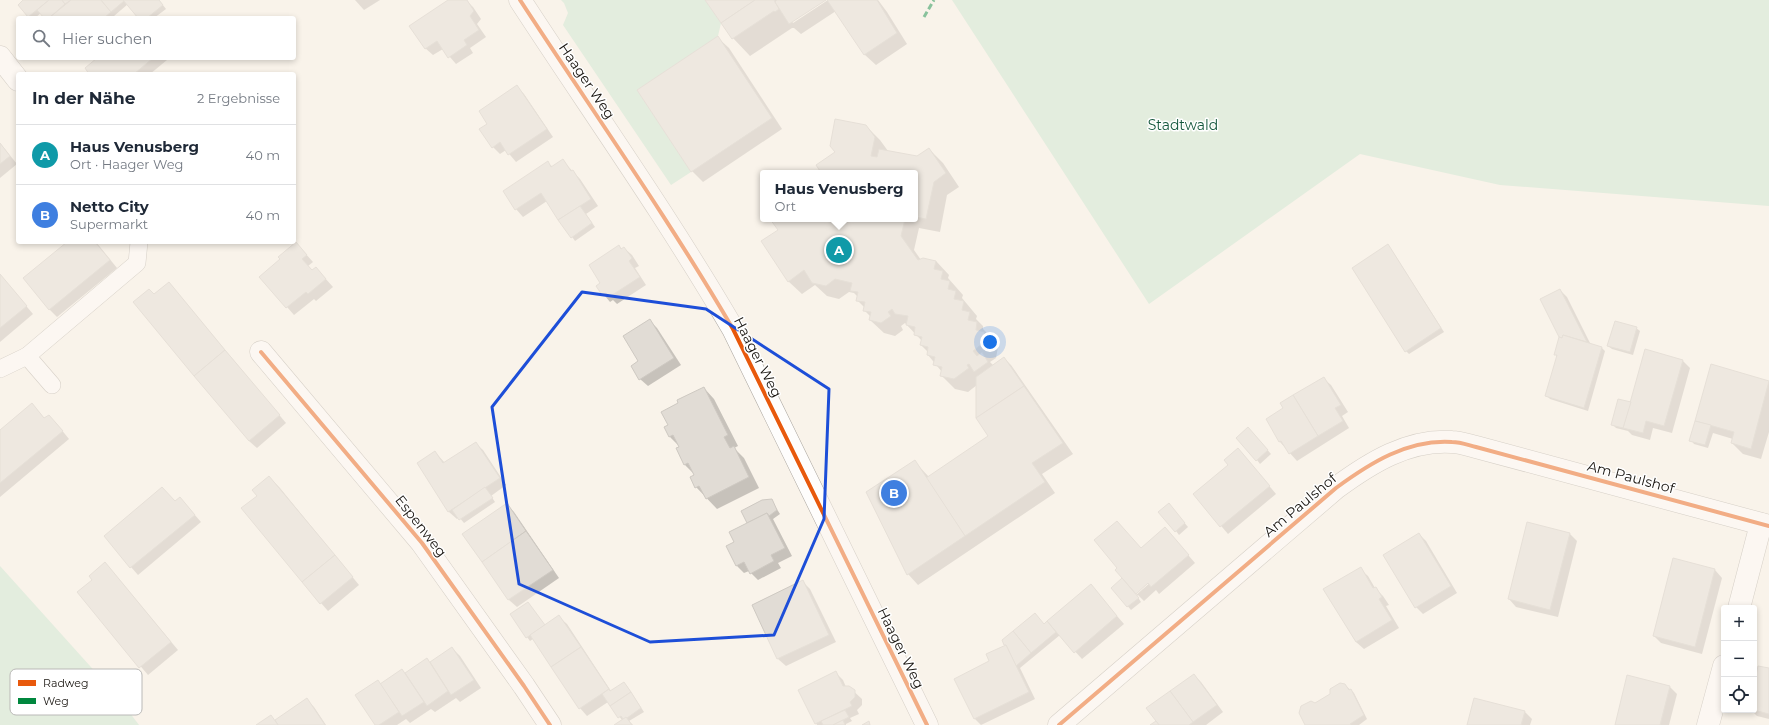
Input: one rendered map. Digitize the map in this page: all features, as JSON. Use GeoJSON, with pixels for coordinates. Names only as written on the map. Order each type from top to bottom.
{"type":"FeatureCollection","features":[{"type":"Feature","properties":{"kind":"street","name":"Haager Weg"},"geometry":{"type":"LineString","coordinates":[[520,0],[668,224],[708,286],[733,329],[927,725]]}},
{"type":"Feature","properties":{"kind":"street"},"geometry":{"type":"LineString","coordinates":[[0,57],[16,77]]}},
{"type":"Feature","properties":{"kind":"street","name":"Espenweg"},"geometry":{"type":"LineString","coordinates":[[262,352],[422,543],[550,725]]}},
{"type":"Feature","properties":{"kind":"street","name":"Am Paulshof"},"geometry":{"type":"LineString","coordinates":[[1059,725],[1336,488],[1364,468],[1382,458],[1426,442],[1453,442],[1482,448],[1765,525]]}},
{"type":"Feature","properties":{"kind":"street"},"geometry":{"type":"LineString","coordinates":[[1740,605],[1765,525]]}},
{"type":"Feature","properties":{"kind":"street"},"geometry":{"type":"LineString","coordinates":[[1708,725],[1721,677]]}},
{"type":"Feature","properties":{"kind":"lane"},"geometry":{"type":"LineString","coordinates":[[0,369],[27,356],[137,263],[138,244]]}},
{"type":"Feature","properties":{"kind":"lane"},"geometry":{"type":"LineString","coordinates":[[27,356],[52,385]]}},
{"type":"Feature","properties":{"kind":"highlighted area"},"geometry":{"type":"Polygon","coordinates":[[[582,292],[706,309],[829,389],[824,519],[774,635],[650,642],[519,584],[492,407],[582,292]]]}},
{"type":"Feature","properties":{"kind":"green space"},"geometry":{"type":"Polygon","coordinates":[[[561,0],[705,0],[721,23],[718,36],[637,90],[691,172],[671,185],[563,25],[568,13],[564,3],[561,0]]]}},
{"type":"Feature","properties":{"kind":"green space","name":"Stadtwald"},"geometry":{"type":"Polygon","coordinates":[[[952,0],[1769,0],[1769,206],[1500,185],[1360,154],[1149,304],[952,0]]]}},
{"type":"Feature","properties":{"kind":"green space"},"geometry":{"type":"Polygon","coordinates":[[[0,566],[93,669],[10,669],[10,715],[131,715],[139,725],[0,725],[0,566]]]}},
{"type":"Feature","properties":{"kind":"building"},"geometry":{"type":"Polygon","coordinates":[[[23,0],[49,0],[29,16],[27,16],[18,5],[23,0]]]}},
{"type":"Feature","properties":{"kind":"building"},"geometry":{"type":"Polygon","coordinates":[[[49,0],[62,0],[65,4],[51,16],[42,16],[37,10],[49,0]]]}},
{"type":"Feature","properties":{"kind":"building"},"geometry":{"type":"Polygon","coordinates":[[[62,0],[71,0],[65,4],[62,0]]]}},
{"type":"Feature","properties":{"kind":"building"},"geometry":{"type":"Polygon","coordinates":[[[71,0],[101,0],[111,12],[106,16],[51,16],[71,0]]]}},
{"type":"Feature","properties":{"kind":"building"},"geometry":{"type":"Polygon","coordinates":[[[101,0],[123,0],[124,1],[111,12],[101,0]]]}},
{"type":"Feature","properties":{"kind":"building"},"geometry":{"type":"Polygon","coordinates":[[[123,0],[159,0],[163,5],[149,16],[136,16],[123,0]]]}},
{"type":"Feature","properties":{"kind":"building"},"geometry":{"type":"Polygon","coordinates":[[[448,0],[467,0],[474,11],[470,16],[479,30],[464,40],[467,45],[448,58],[437,41],[425,49],[409,26],[448,0]]]}},
{"type":"Feature","properties":{"kind":"building"},"geometry":{"type":"Polygon","coordinates":[[[705,0],[755,0],[721,23],[705,0]]]}},
{"type":"Feature","properties":{"kind":"building"},"geometry":{"type":"Polygon","coordinates":[[[755,0],[774,0],[779,9],[732,39],[721,23],[755,0]]]}},
{"type":"Feature","properties":{"kind":"building"},"geometry":{"type":"Polygon","coordinates":[[[777,0],[826,0],[789,24],[775,2],[777,0]]]}},
{"type":"Feature","properties":{"kind":"building"},"geometry":{"type":"Polygon","coordinates":[[[827,0],[877,0],[897,33],[864,55],[827,0]]]}},
{"type":"Feature","properties":{"kind":"building"},"geometry":{"type":"Polygon","coordinates":[[[718,36],[772,118],[691,172],[637,90],[718,36]]]}},
{"type":"Feature","properties":{"kind":"building"},"geometry":{"type":"Polygon","coordinates":[[[95,60],[151,60],[136,72],[88,72],[85,68],[95,60]]]}},
{"type":"Feature","properties":{"kind":"building"},"geometry":{"type":"Polygon","coordinates":[[[517,85],[547,129],[508,155],[500,142],[492,148],[479,129],[487,124],[479,111],[517,85]]]}},
{"type":"Feature","properties":{"kind":"building"},"geometry":{"type":"Polygon","coordinates":[[[835,119],[866,125],[875,137],[871,156],[877,157],[879,149],[917,156],[929,148],[946,173],[934,182],[926,219],[918,218],[918,170],[819,170],[816,165],[835,152],[830,146],[835,119]]]}},
{"type":"Feature","properties":{"kind":"building"},"geometry":{"type":"Polygon","coordinates":[[[0,143],[10,156],[0,164],[0,143]]]}},
{"type":"Feature","properties":{"kind":"building"},"geometry":{"type":"Polygon","coordinates":[[[563,159],[571,171],[573,170],[591,199],[558,220],[541,193],[515,210],[503,191],[548,161],[551,167],[563,159]]]}},
{"type":"Feature","properties":{"kind":"building"},"geometry":{"type":"Polygon","coordinates":[[[580,206],[592,223],[571,238],[558,220],[580,206]]]}},
{"type":"Feature","properties":{"kind":"building"},"geometry":{"type":"Polygon","coordinates":[[[772,222],[904,222],[901,236],[918,260],[923,258],[936,261],[934,269],[943,271],[941,279],[950,281],[948,289],[956,291],[954,299],[964,301],[962,310],[970,312],[968,320],[977,322],[976,330],[985,332],[982,344],[973,351],[977,356],[982,352],[988,362],[974,372],[969,364],[967,365],[969,368],[954,379],[940,376],[942,367],[933,365],[935,357],[927,355],[928,347],[920,345],[922,337],[914,335],[915,327],[906,325],[908,316],[895,314],[892,309],[888,312],[891,316],[881,323],[869,320],[871,312],[863,311],[865,302],[856,301],[858,292],[850,291],[852,283],[835,279],[826,286],[812,283],[804,270],[788,282],[761,241],[778,230],[772,222]]]}},
{"type":"Feature","properties":{"kind":"building"},"geometry":{"type":"Polygon","coordinates":[[[296,242],[307,255],[302,259],[312,270],[316,267],[326,279],[308,294],[306,292],[286,308],[259,277],[280,259],[278,257],[294,244],[296,244],[296,242]]]}},
{"type":"Feature","properties":{"kind":"building"},"geometry":{"type":"Polygon","coordinates":[[[65,244],[97,244],[110,260],[49,310],[23,278],[65,244]]]}},
{"type":"Feature","properties":{"kind":"building"},"geometry":{"type":"Polygon","coordinates":[[[1388,244],[1441,328],[1405,352],[1352,268],[1388,244]]]}},
{"type":"Feature","properties":{"kind":"building"},"geometry":{"type":"Polygon","coordinates":[[[619,245],[621,249],[624,247],[632,258],[629,261],[640,277],[609,297],[606,293],[602,295],[596,286],[600,283],[589,265],[619,245]]]}},
{"type":"Feature","properties":{"kind":"building"},"geometry":{"type":"Polygon","coordinates":[[[0,274],[27,306],[0,328],[0,274]]]}},
{"type":"Feature","properties":{"kind":"building"},"geometry":{"type":"Polygon","coordinates":[[[169,282],[225,350],[194,376],[133,302],[149,289],[154,294],[169,282]]]}},
{"type":"Feature","properties":{"kind":"building"},"geometry":{"type":"Polygon","coordinates":[[[1560,289],[1587,342],[1563,335],[1562,338],[1559,337],[1540,299],[1560,289]]]}},
{"type":"Feature","properties":{"kind":"building"},"geometry":{"type":"Polygon","coordinates":[[[650,319],[674,358],[639,380],[631,366],[638,361],[623,336],[650,319]]]}},
{"type":"Feature","properties":{"kind":"building"},"geometry":{"type":"Polygon","coordinates":[[[1615,321],[1637,327],[1630,352],[1607,346],[1615,321]]]}},
{"type":"Feature","properties":{"kind":"building"},"geometry":{"type":"Polygon","coordinates":[[[1563,335],[1602,347],[1584,408],[1545,396],[1557,355],[1554,355],[1559,337],[1562,338],[1563,335]]]}},
{"type":"Feature","properties":{"kind":"building"},"geometry":{"type":"Polygon","coordinates":[[[1645,349],[1683,360],[1664,426],[1646,421],[1643,433],[1623,428],[1645,349]]]}},
{"type":"Feature","properties":{"kind":"building"},"geometry":{"type":"Polygon","coordinates":[[[225,350],[280,415],[249,441],[194,376],[225,350]]]}},
{"type":"Feature","properties":{"kind":"building"},"geometry":{"type":"Polygon","coordinates":[[[1004,357],[1024,386],[976,418],[976,377],[1004,357]]]}},
{"type":"Feature","properties":{"kind":"building"},"geometry":{"type":"Polygon","coordinates":[[[1711,364],[1769,381],[1751,449],[1731,443],[1734,432],[1695,421],[1711,364]]]}},
{"type":"Feature","properties":{"kind":"building"},"geometry":{"type":"Polygon","coordinates":[[[1324,377],[1341,405],[1335,408],[1343,421],[1318,436],[1293,395],[1324,377]]]}},
{"type":"Feature","properties":{"kind":"building"},"geometry":{"type":"Polygon","coordinates":[[[1024,386],[1063,443],[1032,463],[1045,482],[965,536],[926,478],[988,436],[976,418],[1024,386]]]}},
{"type":"Feature","properties":{"kind":"building"},"geometry":{"type":"Polygon","coordinates":[[[704,387],[728,435],[724,437],[730,448],[734,446],[749,477],[706,499],[699,486],[695,488],[690,477],[694,475],[688,463],[684,465],[676,448],[679,447],[673,435],[669,437],[664,427],[668,425],[661,412],[678,403],[677,400],[704,387]]]}},
{"type":"Feature","properties":{"kind":"building"},"geometry":{"type":"Polygon","coordinates":[[[1293,395],[1318,436],[1289,454],[1281,441],[1279,442],[1266,419],[1283,408],[1280,403],[1293,395]]]}},
{"type":"Feature","properties":{"kind":"building"},"geometry":{"type":"Polygon","coordinates":[[[1618,399],[1631,402],[1623,428],[1611,425],[1618,399]]]}},
{"type":"Feature","properties":{"kind":"building"},"geometry":{"type":"Polygon","coordinates":[[[32,403],[44,418],[49,415],[63,431],[0,483],[0,430],[32,403]]]}},
{"type":"Feature","properties":{"kind":"building"},"geometry":{"type":"Polygon","coordinates":[[[1695,421],[1711,425],[1705,445],[1689,441],[1695,421]]]}},
{"type":"Feature","properties":{"kind":"building"},"geometry":{"type":"Polygon","coordinates":[[[1248,427],[1268,450],[1256,461],[1236,438],[1248,427]]]}},
{"type":"Feature","properties":{"kind":"building"},"geometry":{"type":"Polygon","coordinates":[[[476,442],[500,478],[448,512],[417,463],[435,451],[443,463],[476,442]]]}},
{"type":"Feature","properties":{"kind":"building"},"geometry":{"type":"Polygon","coordinates":[[[1238,448],[1270,486],[1220,527],[1193,494],[1228,465],[1224,460],[1238,448]]]}},
{"type":"Feature","properties":{"kind":"building"},"geometry":{"type":"Polygon","coordinates":[[[915,460],[965,536],[907,575],[866,492],[915,460]]]}},
{"type":"Feature","properties":{"kind":"building"},"geometry":{"type":"Polygon","coordinates":[[[269,476],[335,555],[302,582],[241,508],[257,496],[252,490],[269,476]]]}},
{"type":"Feature","properties":{"kind":"building"},"geometry":{"type":"Polygon","coordinates":[[[162,487],[175,501],[180,497],[195,515],[130,568],[104,536],[162,487]]]}},
{"type":"Feature","properties":{"kind":"building"},"geometry":{"type":"Polygon","coordinates":[[[485,487],[493,498],[459,520],[452,510],[485,487]]]}},
{"type":"Feature","properties":{"kind":"building"},"geometry":{"type":"Polygon","coordinates":[[[772,499],[777,510],[769,516],[767,513],[747,523],[741,511],[762,500],[772,499]]]}},
{"type":"Feature","properties":{"kind":"building"},"geometry":{"type":"Polygon","coordinates":[[[507,503],[526,531],[482,562],[462,534],[507,503]]]}},
{"type":"Feature","properties":{"kind":"building"},"geometry":{"type":"Polygon","coordinates":[[[1169,503],[1185,523],[1175,532],[1158,512],[1169,503]]]}},
{"type":"Feature","properties":{"kind":"building"},"geometry":{"type":"Polygon","coordinates":[[[767,513],[785,548],[771,555],[774,561],[750,574],[744,562],[736,566],[726,546],[734,542],[729,532],[767,513]]]}},
{"type":"Feature","properties":{"kind":"building"},"geometry":{"type":"Polygon","coordinates":[[[1117,521],[1141,548],[1165,527],[1189,555],[1151,587],[1148,583],[1136,594],[1115,570],[1117,568],[1094,540],[1117,521]]]}},
{"type":"Feature","properties":{"kind":"building"},"geometry":{"type":"Polygon","coordinates":[[[1527,522],[1570,533],[1550,610],[1508,599],[1527,522]]]}},
{"type":"Feature","properties":{"kind":"building"},"geometry":{"type":"Polygon","coordinates":[[[526,531],[553,570],[508,600],[482,562],[526,531]]]}},
{"type":"Feature","properties":{"kind":"building"},"geometry":{"type":"Polygon","coordinates":[[[1419,533],[1451,586],[1415,608],[1383,555],[1419,533]]]}},
{"type":"Feature","properties":{"kind":"building"},"geometry":{"type":"Polygon","coordinates":[[[335,555],[353,577],[320,604],[302,582],[335,555]]]}},
{"type":"Feature","properties":{"kind":"building"},"geometry":{"type":"Polygon","coordinates":[[[1673,558],[1715,569],[1695,647],[1653,636],[1673,558]]]}},
{"type":"Feature","properties":{"kind":"building"},"geometry":{"type":"Polygon","coordinates":[[[105,562],[171,642],[139,668],[77,592],[92,580],[89,576],[105,562]]]}},
{"type":"Feature","properties":{"kind":"building"},"geometry":{"type":"Polygon","coordinates":[[[1361,567],[1373,588],[1376,587],[1382,597],[1379,599],[1392,620],[1356,642],[1323,589],[1361,567]]]}},
{"type":"Feature","properties":{"kind":"building"},"geometry":{"type":"Polygon","coordinates":[[[1122,578],[1139,598],[1127,607],[1111,588],[1122,578]]]}},
{"type":"Feature","properties":{"kind":"building"},"geometry":{"type":"Polygon","coordinates":[[[803,580],[829,635],[777,659],[752,605],[803,580]]]}},
{"type":"Feature","properties":{"kind":"building"},"geometry":{"type":"Polygon","coordinates":[[[1091,584],[1117,616],[1074,653],[1047,621],[1091,584]]]}},
{"type":"Feature","properties":{"kind":"building"},"geometry":{"type":"Polygon","coordinates":[[[528,602],[545,625],[526,638],[510,614],[528,602]]]}},
{"type":"Feature","properties":{"kind":"building"},"geometry":{"type":"Polygon","coordinates":[[[1035,613],[1044,624],[1047,621],[1056,632],[1031,653],[1013,631],[1035,613]]]}},
{"type":"Feature","properties":{"kind":"building"},"geometry":{"type":"Polygon","coordinates":[[[559,615],[581,647],[551,667],[530,635],[559,615]]]}},
{"type":"Feature","properties":{"kind":"building"},"geometry":{"type":"Polygon","coordinates":[[[1013,631],[1031,653],[1016,666],[1002,640],[1013,631]]]}},
{"type":"Feature","properties":{"kind":"building"},"geometry":{"type":"Polygon","coordinates":[[[1006,645],[1029,692],[974,719],[954,679],[989,661],[986,654],[1006,645]]]}},
{"type":"Feature","properties":{"kind":"building"},"geometry":{"type":"Polygon","coordinates":[[[452,647],[474,680],[451,695],[430,662],[452,647]]]}},
{"type":"Feature","properties":{"kind":"building"},"geometry":{"type":"Polygon","coordinates":[[[581,647],[609,689],[579,709],[551,667],[581,647]]]}},
{"type":"Feature","properties":{"kind":"building"},"geometry":{"type":"Polygon","coordinates":[[[427,658],[448,691],[427,706],[405,673],[427,658]]]}},
{"type":"Feature","properties":{"kind":"building"},"geometry":{"type":"Polygon","coordinates":[[[1758,666],[1769,668],[1769,714],[1757,711],[1758,666]]]}},
{"type":"Feature","properties":{"kind":"building"},"geometry":{"type":"Polygon","coordinates":[[[402,669],[424,702],[402,716],[380,684],[402,669]]]}},
{"type":"Feature","properties":{"kind":"building"},"geometry":{"type":"Polygon","coordinates":[[[836,671],[843,686],[849,686],[855,690],[855,697],[850,702],[852,706],[815,724],[798,690],[836,671]]]}},
{"type":"Feature","properties":{"kind":"building"},"geometry":{"type":"Polygon","coordinates":[[[1194,674],[1217,705],[1193,722],[1170,691],[1194,674]]]}},
{"type":"Feature","properties":{"kind":"building"},"geometry":{"type":"Polygon","coordinates":[[[1627,675],[1670,686],[1660,725],[1615,725],[1627,675]]]}},
{"type":"Feature","properties":{"kind":"building"},"geometry":{"type":"Polygon","coordinates":[[[378,680],[399,712],[379,725],[375,725],[355,695],[378,680]]]}},
{"type":"Feature","properties":{"kind":"building"},"geometry":{"type":"Polygon","coordinates":[[[624,682],[631,692],[610,706],[602,694],[624,682]]]}},
{"type":"Feature","properties":{"kind":"building"},"geometry":{"type":"Polygon","coordinates":[[[1340,683],[1345,684],[1349,690],[1351,689],[1364,715],[1350,724],[1351,725],[1305,725],[1299,713],[1301,706],[1311,701],[1315,703],[1330,694],[1330,689],[1340,683]]]}},
{"type":"Feature","properties":{"kind":"building"},"geometry":{"type":"Polygon","coordinates":[[[1170,691],[1193,722],[1189,725],[1159,725],[1146,708],[1170,691]]]}},
{"type":"Feature","properties":{"kind":"building"},"geometry":{"type":"Polygon","coordinates":[[[631,692],[641,708],[627,718],[623,719],[621,716],[618,718],[610,706],[631,692]]]}},
{"type":"Feature","properties":{"kind":"building"},"geometry":{"type":"Polygon","coordinates":[[[307,698],[325,725],[278,725],[275,720],[307,698]]]}},
{"type":"Feature","properties":{"kind":"building"},"geometry":{"type":"Polygon","coordinates":[[[1474,698],[1525,711],[1521,725],[1467,725],[1474,698]]]}},
{"type":"Feature","properties":{"kind":"building"},"geometry":{"type":"Polygon","coordinates":[[[845,710],[849,717],[833,725],[823,725],[821,721],[845,710]]]}},
{"type":"Feature","properties":{"kind":"building"},"geometry":{"type":"Polygon","coordinates":[[[271,715],[278,725],[256,725],[271,715]]]}},
{"type":"Feature","properties":{"kind":"building"},"geometry":{"type":"Polygon","coordinates":[[[626,717],[632,725],[614,725],[626,717]]]}},
{"type":"Feature","properties":{"kind":"building"},"geometry":{"type":"Polygon","coordinates":[[[843,720],[845,725],[833,725],[843,720]]]}},
{"type":"Feature","properties":{"kind":"building"},"geometry":{"type":"Polygon","coordinates":[[[869,721],[870,725],[862,725],[869,721]]]}},
{"type":"Feature","properties":{"kind":"building"},"geometry":{"type":"Polygon","coordinates":[[[1156,721],[1159,725],[1150,725],[1156,721]]]}},
{"type":"Feature","properties":{"kind":"marked path"},"geometry":{"type":"LineString","coordinates":[[924,17],[934,0]]}},
{"type":"Feature","properties":{"kind":"cycle path"},"geometry":{"type":"LineString","coordinates":[[520,0],[682,245],[733,329],[927,725]]}},
{"type":"Feature","properties":{"kind":"cycle path"},"geometry":{"type":"LineString","coordinates":[[261,352],[422,543],[550,725]]}},
{"type":"Feature","properties":{"kind":"cycle path"},"geometry":{"type":"LineString","coordinates":[[1059,725],[1336,488],[1362,470],[1390,454],[1420,444],[1436,442],[1461,443],[1769,526]]}},
{"type":"Feature","properties":{"kind":"place","name":"Haus Venusberg"},"geometry":{"type":"Point","coordinates":[839,250]}},
{"type":"Feature","properties":{"kind":"place","name":"Netto City"},"geometry":{"type":"Point","coordinates":[894,493]}}]}
